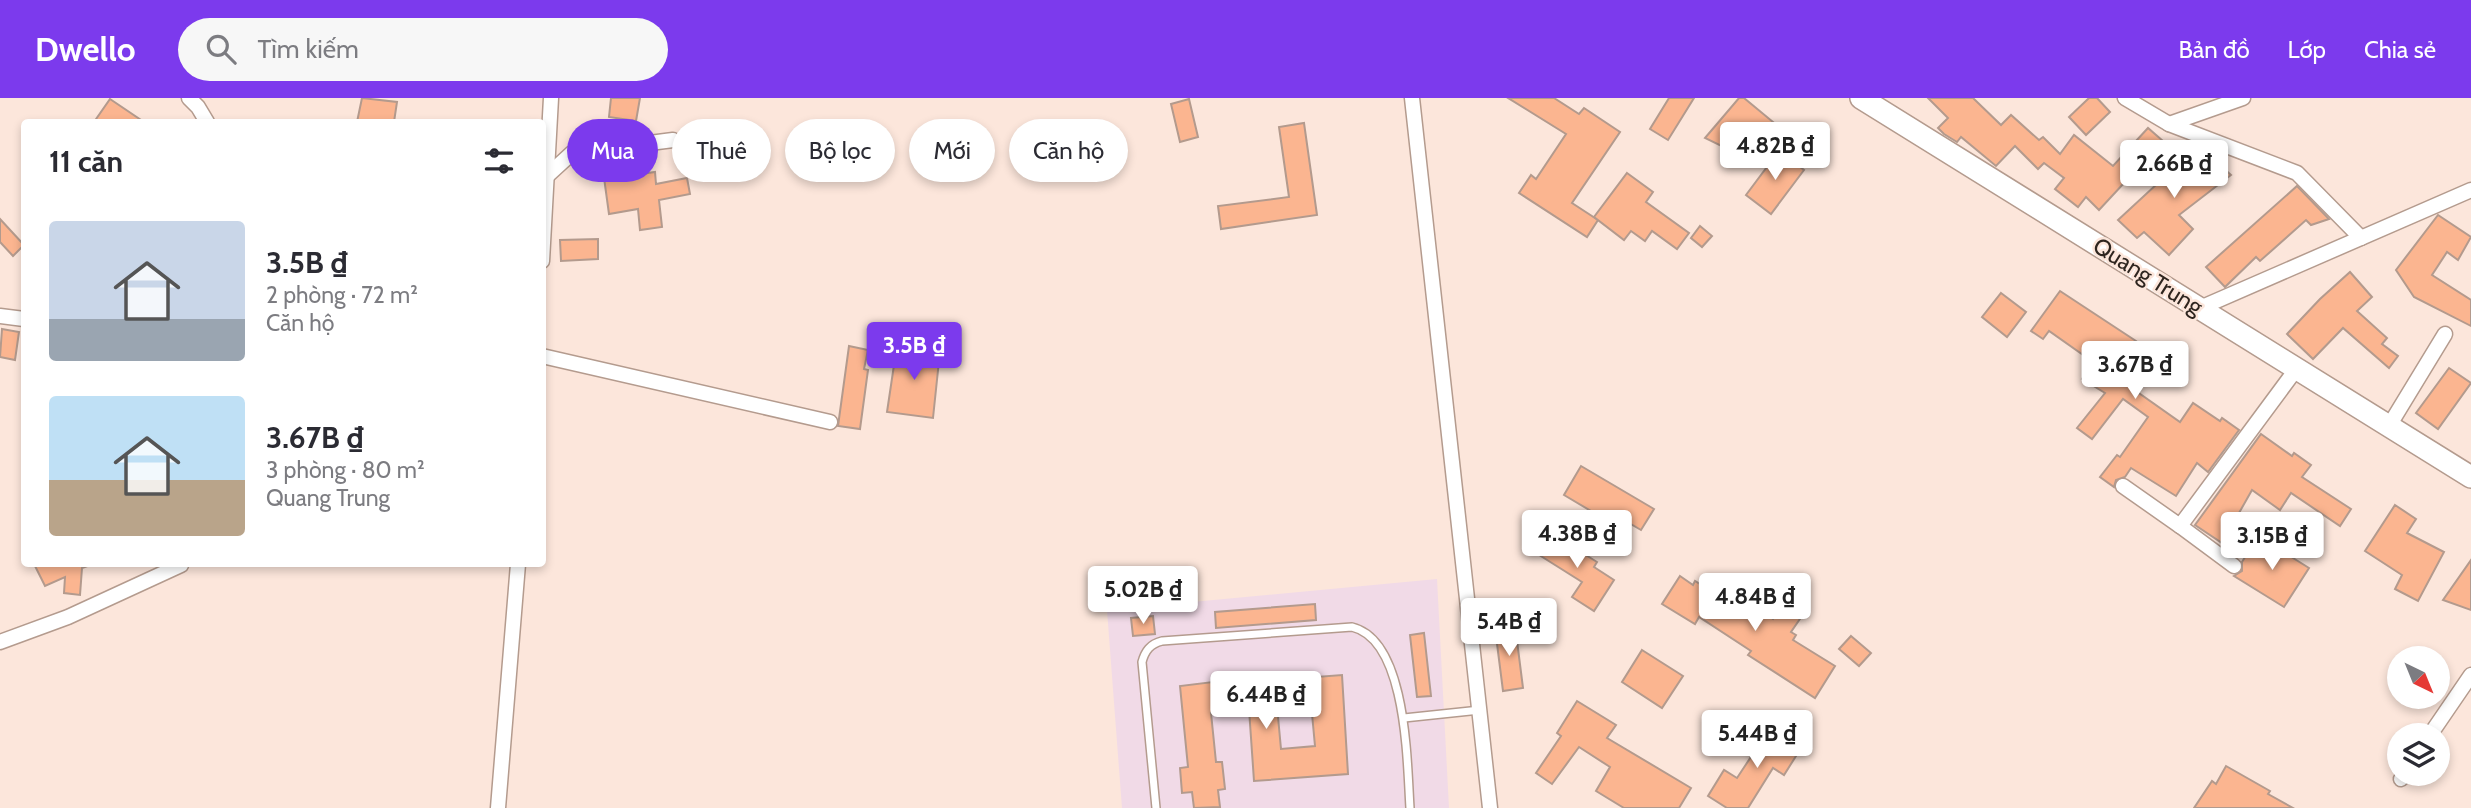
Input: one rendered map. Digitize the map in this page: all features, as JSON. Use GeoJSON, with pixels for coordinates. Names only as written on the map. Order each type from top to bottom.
{"type":"FeatureCollection","features":[{"type":"Feature","properties":{"kind":"main road","name":"Quang Trung"},"geometry":{"type":"LineString","coordinates":[[1861,98],[2471,477]]}},
{"type":"Feature","properties":{"kind":"street"},"geometry":{"type":"LineString","coordinates":[[189,98],[205,119]]}},
{"type":"Feature","properties":{"kind":"street"},"geometry":{"type":"LineString","coordinates":[[546,162],[551,98]]}},
{"type":"Feature","properties":{"kind":"street"},"geometry":{"type":"LineString","coordinates":[[1412,98],[1490,808]]}},
{"type":"Feature","properties":{"kind":"street"},"geometry":{"type":"LineString","coordinates":[[2125,98],[2169,124],[2297,173],[2361,238]]}},
{"type":"Feature","properties":{"kind":"street"},"geometry":{"type":"LineString","coordinates":[[2169,124],[2243,98]]}},
{"type":"Feature","properties":{"kind":"street"},"geometry":{"type":"LineString","coordinates":[[546,174],[572,153],[672,140]]}},
{"type":"Feature","properties":{"kind":"street"},"geometry":{"type":"LineString","coordinates":[[2200,308],[2471,190]]}},
{"type":"Feature","properties":{"kind":"street"},"geometry":{"type":"LineString","coordinates":[[0,316],[21,319]]}},
{"type":"Feature","properties":{"kind":"street"},"geometry":{"type":"LineString","coordinates":[[2389,426],[2445,334]]}},
{"type":"Feature","properties":{"kind":"street"},"geometry":{"type":"LineString","coordinates":[[546,357],[830,422]]}},
{"type":"Feature","properties":{"kind":"street"},"geometry":{"type":"LineString","coordinates":[[2180,526],[2297,368]]}},
{"type":"Feature","properties":{"kind":"street"},"geometry":{"type":"LineString","coordinates":[[2123,486],[2235,566]]}},
{"type":"Feature","properties":{"kind":"street"},"geometry":{"type":"LineString","coordinates":[[0,642],[68,617],[177,567]]}},
{"type":"Feature","properties":{"kind":"street"},"geometry":{"type":"LineString","coordinates":[[498,808],[518,567]]}},
{"type":"Feature","properties":{"kind":"street"},"geometry":{"type":"LineString","coordinates":[[2440,723],[2466,693],[2471,675]]}},
{"type":"Feature","properties":{"kind":"lane"},"geometry":{"type":"LineString","coordinates":[[1156,808],[1142,662],[1147,650],[1158,642],[1352,627],[1362,629],[1377,641],[1382,649],[1404,718],[1410,808]]}},
{"type":"Feature","properties":{"kind":"lane"},"geometry":{"type":"LineString","coordinates":[[1404,718],[1480,710]]}},
{"type":"Feature","properties":{"kind":"shaded area"},"geometry":{"type":"Polygon","coordinates":[[[1437,579],[1449,808],[1122,808],[1107,610],[1437,579]]]}},
{"type":"Feature","properties":{"kind":"building"},"geometry":{"type":"Polygon","coordinates":[[[362,98],[397,102],[394,119],[358,119],[362,98]]]}},
{"type":"Feature","properties":{"kind":"building"},"geometry":{"type":"Polygon","coordinates":[[[611,98],[640,98],[636,119],[609,117],[611,98]]]}},
{"type":"Feature","properties":{"kind":"building"},"geometry":{"type":"Polygon","coordinates":[[[1508,98],[1554,98],[1579,114],[1584,108],[1620,132],[1572,203],[1598,220],[1587,237],[1519,193],[1531,175],[1536,179],[1566,134],[1508,98]]]}},
{"type":"Feature","properties":{"kind":"building"},"geometry":{"type":"Polygon","coordinates":[[[1669,98],[1694,98],[1668,140],[1650,129],[1669,98]]]}},
{"type":"Feature","properties":{"kind":"building"},"geometry":{"type":"Polygon","coordinates":[[[1739,98],[1744,98],[1791,134],[1783,148],[1756,133],[1738,154],[1705,138],[1739,98]]]}},
{"type":"Feature","properties":{"kind":"building"},"geometry":{"type":"Polygon","coordinates":[[[1928,98],[1973,98],[2001,125],[2011,115],[2039,140],[2043,137],[2060,154],[2074,135],[2113,166],[2148,128],[2163,141],[2099,210],[2086,197],[2078,207],[2055,189],[2064,178],[2044,163],[2038,169],[2015,146],[1996,166],[1961,137],[1957,142],[1944,134],[1938,128],[1948,118],[1928,98]]]}},
{"type":"Feature","properties":{"kind":"building"},"geometry":{"type":"Polygon","coordinates":[[[2089,98],[2097,98],[2110,112],[2086,135],[2069,117],[2089,98]]]}},
{"type":"Feature","properties":{"kind":"building"},"geometry":{"type":"Polygon","coordinates":[[[110,99],[140,119],[96,119],[110,99]]]}},
{"type":"Feature","properties":{"kind":"building"},"geometry":{"type":"Polygon","coordinates":[[[1189,99],[1198,137],[1180,142],[1171,104],[1189,99]]]}},
{"type":"Feature","properties":{"kind":"building"},"geometry":{"type":"Polygon","coordinates":[[[1304,123],[1317,215],[1221,229],[1218,206],[1289,197],[1279,127],[1304,123]]]}},
{"type":"Feature","properties":{"kind":"building"},"geometry":{"type":"Polygon","coordinates":[[[2198,146],[2231,175],[2179,215],[2193,229],[2169,255],[2144,232],[2137,238],[2118,220],[2198,146]]]}},
{"type":"Feature","properties":{"kind":"building"},"geometry":{"type":"Polygon","coordinates":[[[1779,151],[1804,170],[1771,214],[1746,195],[1779,151]]]}},
{"type":"Feature","properties":{"kind":"building"},"geometry":{"type":"Polygon","coordinates":[[[1627,173],[1653,192],[1646,202],[1689,233],[1677,249],[1652,231],[1645,241],[1631,231],[1624,240],[1594,217],[1627,173]]]}},
{"type":"Feature","properties":{"kind":"building"},"geometry":{"type":"Polygon","coordinates":[[[605,182],[688,182],[690,194],[659,200],[662,227],[640,230],[638,209],[609,214],[605,182]]]}},
{"type":"Feature","properties":{"kind":"building"},"geometry":{"type":"Polygon","coordinates":[[[2297,186],[2329,219],[2311,225],[2306,220],[2260,261],[2256,257],[2225,287],[2206,267],[2297,186]]]}},
{"type":"Feature","properties":{"kind":"building"},"geometry":{"type":"Polygon","coordinates":[[[2438,215],[2471,237],[2458,260],[2447,252],[2432,275],[2471,300],[2471,326],[2414,297],[2396,270],[2438,215]]]}},
{"type":"Feature","properties":{"kind":"building"},"geometry":{"type":"Polygon","coordinates":[[[0,219],[21,242],[21,248],[13,256],[0,242],[0,219]]]}},
{"type":"Feature","properties":{"kind":"building"},"geometry":{"type":"Polygon","coordinates":[[[1700,226],[1712,236],[1702,247],[1691,238],[1700,226]]]}},
{"type":"Feature","properties":{"kind":"building"},"geometry":{"type":"Polygon","coordinates":[[[598,239],[598,259],[561,261],[560,240],[598,239]]]}},
{"type":"Feature","properties":{"kind":"building"},"geometry":{"type":"Polygon","coordinates":[[[2350,272],[2372,297],[2357,311],[2387,338],[2382,344],[2398,356],[2389,368],[2343,328],[2313,359],[2287,334],[2350,272]]]}},
{"type":"Feature","properties":{"kind":"building"},"geometry":{"type":"Polygon","coordinates":[[[2060,291],[2136,341],[2133,346],[2156,362],[2136,391],[2180,422],[2193,403],[2239,430],[2208,472],[2197,463],[2176,496],[2131,468],[2125,477],[2116,480],[2114,487],[2100,477],[2117,455],[2120,457],[2148,417],[2123,399],[2092,439],[2077,428],[2105,393],[2082,379],[2093,362],[2049,331],[2043,339],[2031,331],[2060,291]]]}},
{"type":"Feature","properties":{"kind":"building"},"geometry":{"type":"Polygon","coordinates":[[[2001,293],[2026,312],[2007,337],[1982,317],[2001,293]]]}},
{"type":"Feature","properties":{"kind":"building"},"geometry":{"type":"Polygon","coordinates":[[[2,329],[19,332],[15,360],[0,357],[2,329]]]}},
{"type":"Feature","properties":{"kind":"building"},"geometry":{"type":"Polygon","coordinates":[[[897,345],[940,351],[933,418],[887,412],[897,345]]]}},
{"type":"Feature","properties":{"kind":"building"},"geometry":{"type":"Polygon","coordinates":[[[849,346],[868,350],[860,429],[838,426],[849,346]]]}},
{"type":"Feature","properties":{"kind":"building"},"geometry":{"type":"Polygon","coordinates":[[[2449,368],[2471,383],[2438,429],[2416,413],[2449,368]]]}},
{"type":"Feature","properties":{"kind":"building"},"geometry":{"type":"Polygon","coordinates":[[[2261,434],[2292,456],[2294,453],[2311,465],[2302,477],[2351,509],[2340,526],[2291,493],[2280,510],[2252,490],[2222,543],[2195,525],[2261,434]]]}},
{"type":"Feature","properties":{"kind":"building"},"geometry":{"type":"Polygon","coordinates":[[[1581,466],[1654,509],[1641,530],[1622,519],[1618,527],[1564,495],[1581,466]]]}},
{"type":"Feature","properties":{"kind":"building"},"geometry":{"type":"Polygon","coordinates":[[[2395,505],[2416,519],[2407,533],[2444,552],[2418,601],[2395,589],[2402,575],[2365,551],[2395,505]]]}},
{"type":"Feature","properties":{"kind":"building"},"geometry":{"type":"Polygon","coordinates":[[[1549,532],[1597,562],[1594,567],[1614,580],[1594,611],[1572,597],[1582,582],[1536,553],[1549,532]]]}},
{"type":"Feature","properties":{"kind":"building"},"geometry":{"type":"Polygon","coordinates":[[[2258,536],[2309,568],[2284,607],[2234,576],[2242,571],[2242,562],[2258,536]]]}},
{"type":"Feature","properties":{"kind":"building"},"geometry":{"type":"Polygon","coordinates":[[[2471,560],[2471,610],[2443,600],[2471,560]]]}},
{"type":"Feature","properties":{"kind":"building"},"geometry":{"type":"Polygon","coordinates":[[[36,567],[85,567],[82,568],[80,595],[64,593],[65,577],[45,586],[36,567]]]}},
{"type":"Feature","properties":{"kind":"building"},"geometry":{"type":"Polygon","coordinates":[[[1680,576],[1693,585],[1695,581],[1732,604],[1737,596],[1773,619],[1785,601],[1804,613],[1791,632],[1796,635],[1793,640],[1835,666],[1815,698],[1748,655],[1751,651],[1699,617],[1695,624],[1662,604],[1680,576]]]}},
{"type":"Feature","properties":{"kind":"building"},"geometry":{"type":"Polygon","coordinates":[[[1315,604],[1316,620],[1216,628],[1215,612],[1315,604]]]}},
{"type":"Feature","properties":{"kind":"building"},"geometry":{"type":"Polygon","coordinates":[[[1153,616],[1155,634],[1133,636],[1131,618],[1153,616]]]}},
{"type":"Feature","properties":{"kind":"building"},"geometry":{"type":"Polygon","coordinates":[[[1515,625],[1523,688],[1503,691],[1495,628],[1515,625]]]}},
{"type":"Feature","properties":{"kind":"building"},"geometry":{"type":"Polygon","coordinates":[[[1424,633],[1431,696],[1417,697],[1410,635],[1424,633]]]}},
{"type":"Feature","properties":{"kind":"building"},"geometry":{"type":"Polygon","coordinates":[[[1851,636],[1871,653],[1859,666],[1839,649],[1851,636]]]}},
{"type":"Feature","properties":{"kind":"building"},"geometry":{"type":"Polygon","coordinates":[[[1642,650],[1683,676],[1662,708],[1622,682],[1642,650]]]}},
{"type":"Feature","properties":{"kind":"building"},"geometry":{"type":"Polygon","coordinates":[[[1342,675],[1348,774],[1254,781],[1249,709],[1211,713],[1216,762],[1222,762],[1225,789],[1218,790],[1220,807],[1194,808],[1192,792],[1182,793],[1180,768],[1188,767],[1180,686],[1237,679],[1238,683],[1342,675]],[[1311,703],[1277,706],[1281,749],[1315,746],[1311,703]]]}},
{"type":"Feature","properties":{"kind":"building"},"geometry":{"type":"Polygon","coordinates":[[[1577,701],[1616,725],[1607,738],[1691,788],[1679,808],[1624,808],[1596,791],[1610,767],[1579,747],[1552,784],[1536,773],[1561,736],[1557,733],[1577,701]]]}},
{"type":"Feature","properties":{"kind":"building"},"geometry":{"type":"Polygon","coordinates":[[[1772,725],[1803,745],[1784,775],[1773,768],[1748,808],[1727,808],[1708,796],[1724,770],[1737,778],[1772,725]]]}},
{"type":"Feature","properties":{"kind":"building"},"geometry":{"type":"Polygon","coordinates":[[[2226,766],[2270,791],[2268,794],[2293,808],[2194,808],[2212,781],[2216,784],[2226,766]]]}}]}
